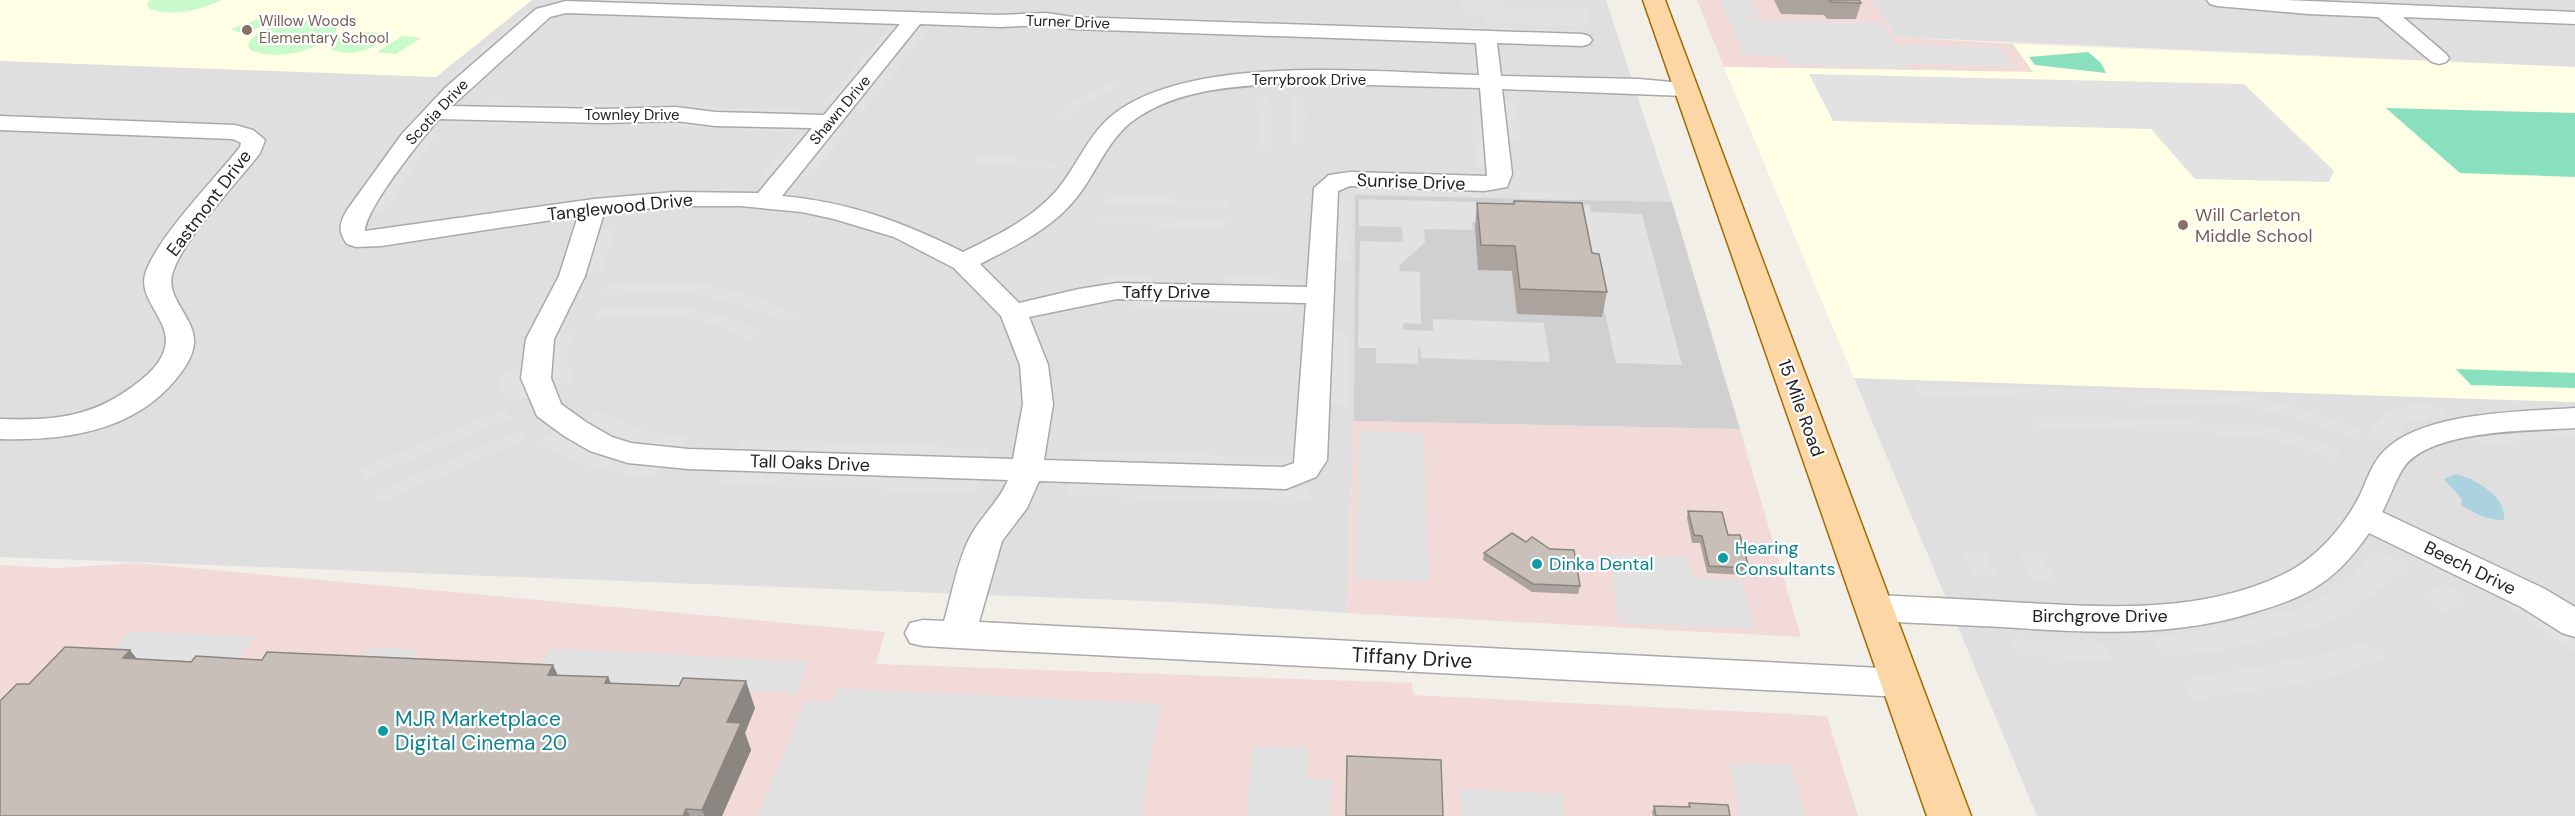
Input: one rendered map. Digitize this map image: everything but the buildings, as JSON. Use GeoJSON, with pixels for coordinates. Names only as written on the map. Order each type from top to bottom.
{"type":"FeatureCollection","features":[{"type":"Feature","properties":{"kind":"main road","name":"15 Mile Road"},"geometry":{"type":"LineString","coordinates":[[1654,0],[1949,816]]}},
{"type":"Feature","properties":{"kind":"street"},"geometry":{"type":"LineString","coordinates":[[2217,0],[2285,7],[2575,18]]}},
{"type":"Feature","properties":{"kind":"street","name":"Turner Drive"},"geometry":{"type":"LineString","coordinates":[[554,9],[580,7],[1015,21],[1046,19],[1267,54],[1486,37],[1582,40]]}},
{"type":"Feature","properties":{"kind":"street","name":"Scotia Drive"},"geometry":{"type":"LineString","coordinates":[[356,239],[352,235],[351,228],[357,216],[404,147],[434,112],[543,13],[554,9]]}},
{"type":"Feature","properties":{"kind":"street"},"geometry":{"type":"LineString","coordinates":[[2383,11],[2439,58]]}},
{"type":"Feature","properties":{"kind":"street","name":"Shawn Drive"},"geometry":{"type":"LineString","coordinates":[[765,201],[915,18]]}},
{"type":"Feature","properties":{"kind":"street","name":"Sunrise Drive"},"geometry":{"type":"LineString","coordinates":[[1300,474],[1309,466],[1311,459],[1321,295],[1324,192],[1331,183],[1350,179],[1484,184],[1498,182],[1500,174],[1486,37]]}},
{"type":"Feature","properties":{"kind":"street","name":"Terrybrook Drive"},"geometry":{"type":"LineString","coordinates":[[963,262],[1019,233],[1060,202],[1106,134],[1129,115],[1158,100],[1195,88],[1267,54],[1490,83],[1686,89]]}},
{"type":"Feature","properties":{"kind":"street","name":"Townley Drive"},"geometry":{"type":"LineString","coordinates":[[434,112],[613,116],[676,114],[715,119],[830,122]]}},
{"type":"Feature","properties":{"kind":"street","name":"Eastmont Drive"},"geometry":{"type":"LineString","coordinates":[[0,123],[235,132],[253,140],[252,148],[173,248],[157,278],[159,288],[179,330],[180,342],[177,354],[168,372],[114,414],[75,427],[48,430],[0,429]]}},
{"type":"Feature","properties":{"kind":"street"},"geometry":{"type":"LineString","coordinates":[[0,146],[34,125]]}},
{"type":"Feature","properties":{"kind":"street","name":"Tanglewood Drive"},"geometry":{"type":"LineString","coordinates":[[356,239],[381,238],[594,206],[674,199],[765,201],[839,212],[887,226],[963,262],[1013,313],[1031,354],[1038,404],[1027,470],[1016,500],[996,523],[985,542],[940,634]]}},
{"type":"Feature","properties":{"kind":"street","name":"Tall Oaks Drive"},"geometry":{"type":"LineString","coordinates":[[594,206],[572,276],[540,339],[536,360],[536,378],[548,409],[575,429],[601,444],[628,453],[688,459],[1275,479],[1300,474]]}},
{"type":"Feature","properties":{"kind":"street","name":"Taffy Drive"},"geometry":{"type":"LineString","coordinates":[[1013,313],[1079,297],[1117,291],[1321,295]]}},
{"type":"Feature","properties":{"kind":"street","name":"Birchgrove Drive"},"geometry":{"type":"LineString","coordinates":[[1874,608],[2071,619],[2164,618],[2258,598],[2297,582],[2330,559],[2363,517],[2393,460],[2425,438],[2453,429],[2575,418]]}},
{"type":"Feature","properties":{"kind":"street","name":"Beech Drive"},"geometry":{"type":"LineString","coordinates":[[2363,517],[2533,598],[2575,624]]}},
{"type":"Feature","properties":{"kind":"street","name":"Tiffany Drive"},"geometry":{"type":"LineString","coordinates":[[940,634],[1901,683]]}},
{"type":"Feature","properties":{"kind":"shaded area"},"geometry":{"type":"Polygon","coordinates":[[[0,0],[1606,0],[1672,202],[1355,195],[1354,421],[1347,613],[1195,603],[0,557],[0,0]]]}},
{"type":"Feature","properties":{"kind":"shaded area","name":"Willow Woods Elementary School"},"geometry":{"type":"Polygon","coordinates":[[[0,0],[532,0],[436,77],[0,61],[0,0]]]}},
{"type":"Feature","properties":{"kind":"shaded area"},"geometry":{"type":"Polygon","coordinates":[[[604,0],[903,9],[900,14],[600,4],[604,0]]]}},
{"type":"Feature","properties":{"kind":"shaded area"},"geometry":{"type":"Polygon","coordinates":[[[1462,0],[1503,0],[1503,4],[1490,4],[1490,6],[1587,9],[1591,26],[1486,23],[1485,17],[1463,16],[1462,0]]]}},
{"type":"Feature","properties":{"kind":"shaded area"},"geometry":{"type":"Polygon","coordinates":[[[1697,0],[1871,0],[1896,37],[2013,44],[2034,72],[1724,67],[1697,0]]]}},
{"type":"Feature","properties":{"kind":"shaded area"},"geometry":{"type":"Polygon","coordinates":[[[1720,0],[1752,0],[1761,18],[1746,18],[1747,20],[1882,23],[1896,45],[2000,47],[2015,66],[1907,64],[1909,68],[1789,65],[1784,56],[1744,55],[1720,0]]]}},
{"type":"Feature","properties":{"kind":"shaded area"},"geometry":{"type":"Polygon","coordinates":[[[1871,0],[2575,0],[2575,67],[1896,37],[1871,0]]]}},
{"type":"Feature","properties":{"kind":"shaded area"},"geometry":{"type":"Polygon","coordinates":[[[528,10],[540,10],[460,79],[446,79],[528,10]]]}},
{"type":"Feature","properties":{"kind":"shaded area"},"geometry":{"type":"Polygon","coordinates":[[[1079,14],[1576,31],[1577,36],[1076,20],[1079,14]]]}},
{"type":"Feature","properties":{"kind":"shaded area"},"geometry":{"type":"Polygon","coordinates":[[[889,27],[901,28],[834,106],[821,106],[889,27]]]}},
{"type":"Feature","properties":{"kind":"shaded area"},"geometry":{"type":"Polygon","coordinates":[[[917,29],[929,30],[863,112],[849,111],[917,29]]]}},
{"type":"Feature","properties":{"kind":"shaded area","name":"Will Carleton Middle School"},"geometry":{"type":"Polygon","coordinates":[[[2013,44],[2575,67],[2575,402],[1854,378],[1724,67],[2033,72],[2013,44]]]}},
{"type":"Feature","properties":{"kind":"shaded area"},"geometry":{"type":"Polygon","coordinates":[[[1809,74],[2244,84],[2334,171],[2329,182],[2195,179],[2151,129],[1833,121],[1809,74]]]}},
{"type":"Feature","properties":{"kind":"shaded area"},"geometry":{"type":"Polygon","coordinates":[[[1109,82],[1118,85],[1092,99],[1065,120],[1053,117],[1082,96],[1109,82]]]}},
{"type":"Feature","properties":{"kind":"shaded area"},"geometry":{"type":"Polygon","coordinates":[[[1302,95],[1306,116],[1304,145],[1291,145],[1293,116],[1289,96],[1302,95]]]}},
{"type":"Feature","properties":{"kind":"shaded area"},"geometry":{"type":"Polygon","coordinates":[[[1269,96],[1273,122],[1271,146],[1257,146],[1260,122],[1255,97],[1269,96]]]}},
{"type":"Feature","properties":{"kind":"shaded area"},"geometry":{"type":"Polygon","coordinates":[[[1501,101],[1516,101],[1522,142],[1507,142],[1501,101]]]}},
{"type":"Feature","properties":{"kind":"shaded area"},"geometry":{"type":"Polygon","coordinates":[[[483,102],[677,104],[710,108],[805,110],[800,117],[476,108],[483,102]]]}},
{"type":"Feature","properties":{"kind":"shaded area"},"geometry":{"type":"Polygon","coordinates":[[[470,116],[582,119],[575,126],[462,123],[470,116]]]}},
{"type":"Feature","properties":{"kind":"shaded area"},"geometry":{"type":"Polygon","coordinates":[[[1471,118],[1485,119],[1491,167],[1476,167],[1471,118]]]}},
{"type":"Feature","properties":{"kind":"shaded area"},"geometry":{"type":"Polygon","coordinates":[[[682,121],[801,126],[796,132],[674,127],[682,121]]]}},
{"type":"Feature","properties":{"kind":"shaded area"},"geometry":{"type":"Polygon","coordinates":[[[836,128],[850,129],[810,178],[795,177],[836,128]]]}},
{"type":"Feature","properties":{"kind":"shaded area"},"geometry":{"type":"Polygon","coordinates":[[[424,133],[439,133],[411,170],[389,210],[371,212],[424,133]]]}},
{"type":"Feature","properties":{"kind":"shaded area"},"geometry":{"type":"Polygon","coordinates":[[[797,133],[812,134],[777,176],[762,175],[797,133]]]}},
{"type":"Feature","properties":{"kind":"shaded area"},"geometry":{"type":"Polygon","coordinates":[[[978,154],[1059,163],[1054,170],[972,162],[978,154]]]}},
{"type":"Feature","properties":{"kind":"shaded area"},"geometry":{"type":"Polygon","coordinates":[[[1356,185],[1491,189],[1492,197],[1356,193],[1356,185]]]}},
{"type":"Feature","properties":{"kind":"shaded area"},"geometry":{"type":"Polygon","coordinates":[[[1520,191],[1575,192],[1576,200],[1521,199],[1520,191]]]}},
{"type":"Feature","properties":{"kind":"shaded area"},"geometry":{"type":"Polygon","coordinates":[[[1108,194],[1230,200],[1229,208],[1139,205],[1104,202],[1108,194]]]}},
{"type":"Feature","properties":{"kind":"shaded area"},"geometry":{"type":"Polygon","coordinates":[[[1355,195],[1672,202],[1740,429],[1354,421],[1355,195]]]}},
{"type":"Feature","properties":{"kind":"shaded area"},"geometry":{"type":"Polygon","coordinates":[[[1359,199],[1590,205],[1591,212],[1642,214],[1682,365],[1616,363],[1586,225],[1472,222],[1473,230],[1424,229],[1425,242],[1399,266],[1400,271],[1420,272],[1421,324],[1403,323],[1403,330],[1433,331],[1433,319],[1544,323],[1550,362],[1421,358],[1418,346],[1418,364],[1376,363],[1376,348],[1358,348],[1360,241],[1403,242],[1402,227],[1359,226],[1359,199]]]}},
{"type":"Feature","properties":{"kind":"shaded area"},"geometry":{"type":"Polygon","coordinates":[[[1336,200],[1352,200],[1350,260],[1334,259],[1336,200]]]}},
{"type":"Feature","properties":{"kind":"shaded area"},"geometry":{"type":"Polygon","coordinates":[[[1100,214],[1227,219],[1226,228],[1134,225],[1096,222],[1100,214]]]}},
{"type":"Feature","properties":{"kind":"shaded area"},"geometry":{"type":"Polygon","coordinates":[[[615,227],[601,273],[583,275],[598,228],[615,227]]]}},
{"type":"Feature","properties":{"kind":"shaded area"},"geometry":{"type":"Polygon","coordinates":[[[1154,275],[1153,285],[1104,287],[1103,278],[1154,275]]]}},
{"type":"Feature","properties":{"kind":"shaded area"},"geometry":{"type":"Polygon","coordinates":[[[1226,276],[1295,279],[1294,288],[1224,286],[1226,276]]]}},
{"type":"Feature","properties":{"kind":"shaded area"},"geometry":{"type":"Polygon","coordinates":[[[687,283],[712,286],[758,297],[798,314],[787,321],[726,300],[681,292],[600,295],[603,285],[687,283]]]}},
{"type":"Feature","properties":{"kind":"shaded area"},"geometry":{"type":"Polygon","coordinates":[[[1133,298],[1292,302],[1291,312],[1132,308],[1133,298]]]}},
{"type":"Feature","properties":{"kind":"shaded area"},"geometry":{"type":"Polygon","coordinates":[[[623,306],[689,308],[730,317],[764,332],[749,340],[719,326],[682,317],[640,315],[595,317],[599,308],[623,306]]]}},
{"type":"Feature","properties":{"kind":"shaded area"},"geometry":{"type":"Polygon","coordinates":[[[573,333],[567,358],[574,381],[555,387],[550,375],[554,334],[573,333]]]}},
{"type":"Feature","properties":{"kind":"shaded area"},"geometry":{"type":"Polygon","coordinates":[[[1331,333],[1348,334],[1347,405],[1328,405],[1331,333]]]}},
{"type":"Feature","properties":{"kind":"shaded area"},"geometry":{"type":"Polygon","coordinates":[[[521,367],[527,397],[508,403],[502,388],[501,372],[521,367]]]}},
{"type":"Feature","properties":{"kind":"shaded area"},"geometry":{"type":"Polygon","coordinates":[[[1854,378],[2575,402],[2575,816],[2037,816],[1854,378]]]}},
{"type":"Feature","properties":{"kind":"shaded area"},"geometry":{"type":"Polygon","coordinates":[[[1914,384],[2248,395],[2295,407],[2360,429],[2357,440],[2299,419],[2239,405],[1919,395],[1914,384]]]}},
{"type":"Feature","properties":{"kind":"shaded area"},"geometry":{"type":"Polygon","coordinates":[[[2429,402],[2448,414],[2407,423],[2388,445],[2367,436],[2375,424],[2388,413],[2407,406],[2429,402]]]}},
{"type":"Feature","properties":{"kind":"shaded area"},"geometry":{"type":"Polygon","coordinates":[[[504,409],[511,418],[365,479],[359,469],[504,409]]]}},
{"type":"Feature","properties":{"kind":"shaded area"},"geometry":{"type":"Polygon","coordinates":[[[599,411],[637,429],[687,437],[680,450],[624,441],[582,420],[599,411]]]}},
{"type":"Feature","properties":{"kind":"shaded area"},"geometry":{"type":"Polygon","coordinates":[[[2028,414],[2257,425],[2300,435],[2342,451],[2334,459],[2300,447],[2258,437],[2034,426],[2028,414]]]}},
{"type":"Feature","properties":{"kind":"shaded area"},"geometry":{"type":"Polygon","coordinates":[[[1354,421],[1740,429],[1801,637],[1347,613],[1354,421]]]}},
{"type":"Feature","properties":{"kind":"shaded area"},"geometry":{"type":"Polygon","coordinates":[[[2575,421],[2575,436],[2482,445],[2466,432],[2575,421]]]}},
{"type":"Feature","properties":{"kind":"shaded area"},"geometry":{"type":"Polygon","coordinates":[[[519,430],[527,439],[380,503],[373,493],[519,430]]]}},
{"type":"Feature","properties":{"kind":"shaded area"},"geometry":{"type":"Polygon","coordinates":[[[555,431],[601,454],[662,466],[652,479],[587,466],[560,455],[538,441],[555,431]]]}},
{"type":"Feature","properties":{"kind":"shaded area"},"geometry":{"type":"Polygon","coordinates":[[[1359,431],[1424,433],[1429,582],[1355,579],[1359,431]]]}},
{"type":"Feature","properties":{"kind":"shaded area"},"geometry":{"type":"Polygon","coordinates":[[[741,439],[988,448],[984,462],[733,453],[741,439]]]}},
{"type":"Feature","properties":{"kind":"shaded area"},"geometry":{"type":"Polygon","coordinates":[[[1079,450],[1300,457],[1299,470],[1076,464],[1079,450]]]}},
{"type":"Feature","properties":{"kind":"shaded area"},"geometry":{"type":"Polygon","coordinates":[[[725,470],[979,479],[975,493],[717,484],[725,470]]]}},
{"type":"Feature","properties":{"kind":"shaded area"},"geometry":{"type":"Polygon","coordinates":[[[1070,481],[1296,488],[1306,486],[1311,499],[1295,503],[1067,496],[1070,481]]]}},
{"type":"Feature","properties":{"kind":"shaded area"},"geometry":{"type":"Polygon","coordinates":[[[1963,551],[1984,552],[1997,578],[1976,577],[1963,551]]]}},
{"type":"Feature","properties":{"kind":"shaded area"},"geometry":{"type":"Polygon","coordinates":[[[2379,551],[2411,565],[2346,615],[2319,626],[2248,645],[2207,653],[2162,657],[2152,638],[2297,609],[2320,598],[2352,575],[2379,551]]]}},
{"type":"Feature","properties":{"kind":"shaded area"},"geometry":{"type":"Polygon","coordinates":[[[2019,553],[2040,553],[2054,579],[2032,579],[2019,553]]]}},
{"type":"Feature","properties":{"kind":"shaded area"},"geometry":{"type":"Polygon","coordinates":[[[1609,554],[1688,558],[1693,578],[1742,580],[1754,629],[1619,623],[1609,554]]]}},
{"type":"Feature","properties":{"kind":"shaded area"},"geometry":{"type":"Polygon","coordinates":[[[138,563],[885,632],[876,664],[1412,683],[1413,695],[1827,716],[1858,816],[0,816],[0,565],[57,568],[138,563]]]}},
{"type":"Feature","properties":{"kind":"shaded area"},"geometry":{"type":"Polygon","coordinates":[[[2442,582],[2468,596],[2447,613],[2422,599],[2442,582]]]}},
{"type":"Feature","properties":{"kind":"shaded area"},"geometry":{"type":"Polygon","coordinates":[[[2518,597],[2575,636],[2575,653],[2505,604],[2518,597]]]}},
{"type":"Feature","properties":{"kind":"shaded area"},"geometry":{"type":"Polygon","coordinates":[[[131,631],[256,637],[232,667],[103,661],[131,631]]]}},
{"type":"Feature","properties":{"kind":"shaded area"},"geometry":{"type":"Polygon","coordinates":[[[2010,638],[2095,641],[2099,642],[2114,659],[2018,657],[2010,638]]]}},
{"type":"Feature","properties":{"kind":"shaded area"},"geometry":{"type":"Polygon","coordinates":[[[2363,642],[2385,658],[2339,675],[2293,685],[2195,700],[2180,680],[2317,656],[2363,642]]]}},
{"type":"Feature","properties":{"kind":"shaded area"},"geometry":{"type":"Polygon","coordinates":[[[371,647],[419,650],[397,680],[348,677],[371,647]]]}},
{"type":"Feature","properties":{"kind":"shaded area"},"geometry":{"type":"Polygon","coordinates":[[[551,648],[809,662],[796,693],[532,678],[551,648]]]}},
{"type":"Feature","properties":{"kind":"shaded area"},"geometry":{"type":"Polygon","coordinates":[[[837,688],[1160,704],[1141,816],[758,816],[805,701],[831,702],[837,688]]]}},
{"type":"Feature","properties":{"kind":"shaded area"},"geometry":{"type":"Polygon","coordinates":[[[1253,746],[1308,748],[1307,778],[1332,780],[1330,816],[1247,816],[1253,746]]]}},
{"type":"Feature","properties":{"kind":"shaded area"},"geometry":{"type":"Polygon","coordinates":[[[1729,763],[1791,765],[1805,816],[1741,816],[1729,763]]]}},
{"type":"Feature","properties":{"kind":"shaded area"},"geometry":{"type":"Polygon","coordinates":[[[1460,789],[1562,794],[1564,815],[1586,816],[1461,816],[1460,789]]]}},
{"type":"Feature","properties":{"kind":"green space"},"geometry":{"type":"Polygon","coordinates":[[[150,0],[222,0],[196,9],[168,12],[150,9],[147,5],[150,0]]]}},
{"type":"Feature","properties":{"kind":"green space"},"geometry":{"type":"Polygon","coordinates":[[[266,16],[279,20],[243,34],[231,29],[266,16]]]}},
{"type":"Feature","properties":{"kind":"green space"},"geometry":{"type":"Polygon","coordinates":[[[311,20],[332,23],[336,28],[336,33],[318,45],[295,53],[271,55],[250,50],[248,45],[252,38],[267,29],[311,20]]]}},
{"type":"Feature","properties":{"kind":"green space"},"geometry":{"type":"Polygon","coordinates":[[[373,32],[384,37],[380,42],[358,52],[335,51],[329,47],[342,36],[373,32]]]}},
{"type":"Feature","properties":{"kind":"green space"},"geometry":{"type":"Polygon","coordinates":[[[402,36],[421,38],[396,54],[377,52],[402,36]]]}},
{"type":"Feature","properties":{"kind":"green space"},"geometry":{"type":"Polygon","coordinates":[[[2088,52],[2101,63],[2106,73],[2035,65],[2029,57],[2088,52]]]}},
{"type":"Feature","properties":{"kind":"green space"},"geometry":{"type":"Polygon","coordinates":[[[2386,108],[2575,113],[2575,177],[2460,173],[2386,108]]]}},
{"type":"Feature","properties":{"kind":"green space"},"geometry":{"type":"Polygon","coordinates":[[[2456,369],[2575,373],[2575,388],[2471,385],[2456,369]]]}},
{"type":"Feature","properties":{"kind":"water"},"geometry":{"type":"Polygon","coordinates":[[[2456,474],[2489,490],[2501,504],[2504,520],[2487,518],[2461,505],[2462,499],[2444,479],[2456,474]]]}},
{"type":"Feature","properties":{"kind":"place","name":"Willow Woods Elementary School"},"geometry":{"type":"Point","coordinates":[247,30]}},
{"type":"Feature","properties":{"kind":"place","name":"Will Carleton Middle School"},"geometry":{"type":"Point","coordinates":[2183,225]}},
{"type":"Feature","properties":{"kind":"place","name":"Hearing Consultants"},"geometry":{"type":"Point","coordinates":[1723,558]}},
{"type":"Feature","properties":{"kind":"place","name":"Dinka Dental"},"geometry":{"type":"Point","coordinates":[1537,564]}},
{"type":"Feature","properties":{"kind":"place","name":"MJR Marketplace Digital Cinema 20"},"geometry":{"type":"Point","coordinates":[383,731]}}]}
